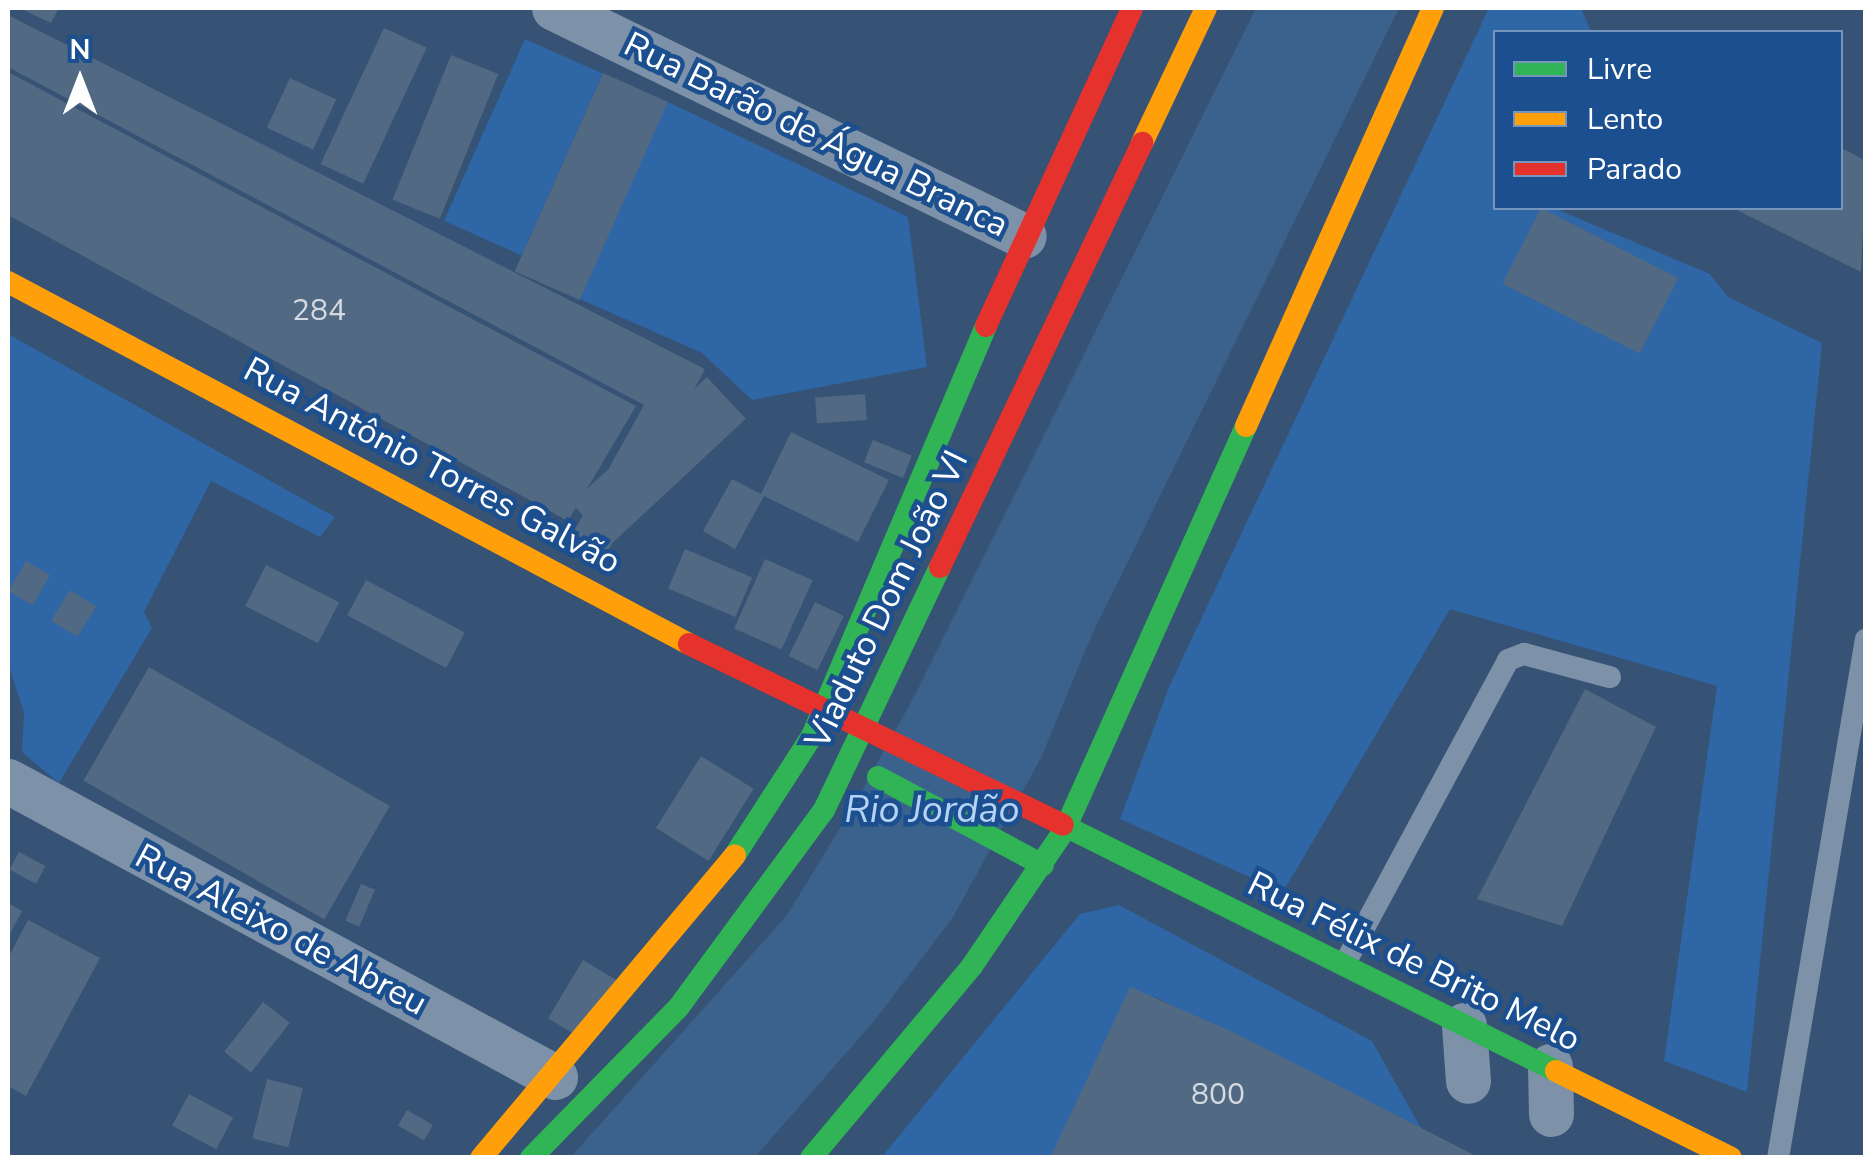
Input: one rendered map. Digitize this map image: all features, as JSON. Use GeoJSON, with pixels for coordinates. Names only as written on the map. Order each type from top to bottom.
{"type":"FeatureCollection","features":[{"type":"Feature","properties":{"kind":"main road"},"geometry":{"type":"LineString","coordinates":[[481,1158],[716,885],[812,736],[1024,236],[1132,8]]}},
{"type":"Feature","properties":{"kind":"main road","name":"Viaduto Dom João VI"},"geometry":{"type":"LineString","coordinates":[[531,1158],[678,1008],[824,810],[1206,8]]}},
{"type":"Feature","properties":{"kind":"main road"},"geometry":{"type":"LineString","coordinates":[[811,1158],[972,966],[1065,830],[1433,8]]}},
{"type":"Feature","properties":{"kind":"main road","name":"Rua Antônio Torres Galvão"},"geometry":{"type":"LineString","coordinates":[[8,282],[764,683],[827,707],[881,736]]}},
{"type":"Feature","properties":{"kind":"main road"},"geometry":{"type":"LineString","coordinates":[[1142,657],[1196,608]]}},
{"type":"Feature","properties":{"kind":"main road"},"geometry":{"type":"LineString","coordinates":[[812,736],[866,771],[1043,865]]}},
{"type":"Feature","properties":{"kind":"main road","name":"Rua Félix de Brito Melo"},"geometry":{"type":"LineString","coordinates":[[881,736],[1342,968],[1732,1158]]}},
{"type":"Feature","properties":{"kind":"street","name":"Rua Barão de Água Branca"},"geometry":{"type":"LineString","coordinates":[[554,8],[1024,236]]}},
{"type":"Feature","properties":{"kind":"street","name":"Rua Aleixo de Abreu"},"geometry":{"type":"LineString","coordinates":[[8,781],[555,1076]]}},
{"type":"Feature","properties":{"kind":"street"},"geometry":{"type":"LineString","coordinates":[[1464,1026],[1468,1081]]}},
{"type":"Feature","properties":{"kind":"street"},"geometry":{"type":"LineString","coordinates":[[1550,1066],[1551,1114]]}},
{"type":"Feature","properties":{"kind":"lane"},"geometry":{"type":"LineString","coordinates":[[1778,1158],[1856,758],[1866,639]]}},
{"type":"Feature","properties":{"kind":"lane"},"geometry":{"type":"LineString","coordinates":[[1342,968],[1508,660],[1524,654],[1610,677]]}},
{"type":"Feature","properties":{"kind":"shaded area"},"geometry":{"type":"Polygon","coordinates":[[[1489,8],[1581,8],[1590,30],[1493,30],[1493,210],[1559,210],[1710,274],[1728,297],[1822,343],[1747,1092],[1664,1061],[1717,686],[1450,609],[1283,892],[1120,819],[1169,687],[1489,8]]]}},
{"type":"Feature","properties":{"kind":"shaded area"},"geometry":{"type":"Polygon","coordinates":[[[525,39],[603,74],[522,255],[444,221],[525,39]]]}},
{"type":"Feature","properties":{"kind":"shaded area"},"geometry":{"type":"Polygon","coordinates":[[[668,102],[908,217],[927,367],[752,400],[702,353],[562,291],[668,102]]]}},
{"type":"Feature","properties":{"kind":"shaded area"},"geometry":{"type":"Polygon","coordinates":[[[8,334],[335,517],[320,537],[211,481],[144,612],[152,628],[59,783],[22,752],[24,712],[8,664],[8,334]]]}},
{"type":"Feature","properties":{"kind":"shaded area"},"geometry":{"type":"Polygon","coordinates":[[[1119,905],[1372,1041],[1421,1128],[1155,997],[1065,1157],[881,1158],[1080,914],[1119,905]]]}},
{"type":"Feature","properties":{"kind":"water","name":"Rio Jordão"},"geometry":{"type":"Polygon","coordinates":[[[1256,8],[1399,8],[1090,639],[1041,758],[953,917],[875,1020],[755,1157],[570,1158],[787,915],[850,812],[916,693],[1256,8]]]}},
{"type":"Feature","properties":{"kind":"building"},"geometry":{"type":"Polygon","coordinates":[[[19,8],[59,8],[51,23],[19,8]]]}},
{"type":"Feature","properties":{"kind":"building"},"geometry":{"type":"Polygon","coordinates":[[[8,15],[705,369],[608,551],[573,533],[644,405],[8,67],[8,15]]]}},
{"type":"Feature","properties":{"kind":"building"},"geometry":{"type":"Polygon","coordinates":[[[384,28],[427,48],[363,184],[321,164],[384,28]]]}},
{"type":"Feature","properties":{"kind":"building"},"geometry":{"type":"Polygon","coordinates":[[[451,55],[498,74],[440,219],[393,200],[451,55]]]}},
{"type":"Feature","properties":{"kind":"building"},"geometry":{"type":"Polygon","coordinates":[[[8,72],[636,406],[568,521],[8,215],[8,72]]]}},
{"type":"Feature","properties":{"kind":"building"},"geometry":{"type":"Polygon","coordinates":[[[603,73],[668,102],[580,300],[515,271],[603,73]]]}},
{"type":"Feature","properties":{"kind":"building"},"geometry":{"type":"Polygon","coordinates":[[[290,78],[336,100],[313,149],[267,128],[290,78]]]}},
{"type":"Feature","properties":{"kind":"building"},"geometry":{"type":"Polygon","coordinates":[[[1843,149],[1866,161],[1861,272],[1737,210],[1843,210],[1843,149]]]}},
{"type":"Feature","properties":{"kind":"building"},"geometry":{"type":"Polygon","coordinates":[[[1540,210],[1678,278],[1640,354],[1502,284],[1540,210]]]}},
{"type":"Feature","properties":{"kind":"building"},"geometry":{"type":"Polygon","coordinates":[[[707,377],[746,419],[611,545],[572,503],[707,377]]]}},
{"type":"Feature","properties":{"kind":"building"},"geometry":{"type":"Polygon","coordinates":[[[865,394],[867,420],[817,423],[815,397],[865,394]]]}},
{"type":"Feature","properties":{"kind":"building"},"geometry":{"type":"Polygon","coordinates":[[[791,432],[889,480],[858,542],[764,496],[735,549],[703,531],[732,479],[761,494],[791,432]]]}},
{"type":"Feature","properties":{"kind":"building"},"geometry":{"type":"Polygon","coordinates":[[[873,440],[912,456],[903,478],[864,462],[873,440]]]}},
{"type":"Feature","properties":{"kind":"building"},"geometry":{"type":"Polygon","coordinates":[[[685,549],[752,578],[735,617],[668,589],[685,549]]]}},
{"type":"Feature","properties":{"kind":"building"},"geometry":{"type":"Polygon","coordinates":[[[765,559],[813,580],[782,650],[734,628],[765,559]]]}},
{"type":"Feature","properties":{"kind":"building"},"geometry":{"type":"Polygon","coordinates":[[[26,561],[50,575],[33,605],[8,591],[26,561]]]}},
{"type":"Feature","properties":{"kind":"building"},"geometry":{"type":"Polygon","coordinates":[[[266,565],[339,602],[318,643],[245,606],[266,565]]]}},
{"type":"Feature","properties":{"kind":"building"},"geometry":{"type":"Polygon","coordinates":[[[366,580],[465,633],[446,668],[347,615],[366,580]]]}},
{"type":"Feature","properties":{"kind":"building"},"geometry":{"type":"Polygon","coordinates":[[[70,590],[96,606],[77,637],[51,621],[70,590]]]}},
{"type":"Feature","properties":{"kind":"building"},"geometry":{"type":"Polygon","coordinates":[[[815,602],[844,616],[817,670],[789,656],[815,602]]]}},
{"type":"Feature","properties":{"kind":"building"},"geometry":{"type":"Polygon","coordinates":[[[149,667],[390,806],[324,919],[84,780],[149,667]]]}},
{"type":"Feature","properties":{"kind":"building"},"geometry":{"type":"Polygon","coordinates":[[[1585,689],[1656,727],[1562,926],[1477,899],[1585,689]]]}},
{"type":"Feature","properties":{"kind":"building"},"geometry":{"type":"Polygon","coordinates":[[[701,756],[754,789],[709,861],[656,828],[701,756]]]}},
{"type":"Feature","properties":{"kind":"building"},"geometry":{"type":"Polygon","coordinates":[[[19,852],[45,866],[36,884],[10,870],[19,852]]]}},
{"type":"Feature","properties":{"kind":"building"},"geometry":{"type":"Polygon","coordinates":[[[361,884],[375,890],[359,927],[345,921],[361,884]]]}},
{"type":"Feature","properties":{"kind":"building"},"geometry":{"type":"Polygon","coordinates":[[[8,903],[22,911],[8,938],[8,903]]]}},
{"type":"Feature","properties":{"kind":"building"},"geometry":{"type":"Polygon","coordinates":[[[28,920],[100,958],[26,1096],[8,1086],[8,958],[28,920]]]}},
{"type":"Feature","properties":{"kind":"building"},"geometry":{"type":"Polygon","coordinates":[[[583,960],[616,980],[581,1038],[548,1018],[583,960]]]}},
{"type":"Feature","properties":{"kind":"building"},"geometry":{"type":"Polygon","coordinates":[[[1130,987],[1235,1033],[1480,1158],[1050,1158],[1130,987]]]}},
{"type":"Feature","properties":{"kind":"building"},"geometry":{"type":"Polygon","coordinates":[[[263,1002],[290,1023],[251,1073],[224,1052],[263,1002]]]}},
{"type":"Feature","properties":{"kind":"building"},"geometry":{"type":"Polygon","coordinates":[[[267,1079],[303,1088],[288,1147],[252,1138],[267,1079]]]}},
{"type":"Feature","properties":{"kind":"building"},"geometry":{"type":"Polygon","coordinates":[[[189,1094],[233,1117],[216,1149],[172,1126],[189,1094]]]}},
{"type":"Feature","properties":{"kind":"building"},"geometry":{"type":"Polygon","coordinates":[[[407,1110],[433,1125],[424,1141],[398,1126],[407,1110]]]}},
{"type":"Feature","properties":{"kind":"traffic: fast"},"geometry":{"type":"LineString","coordinates":[[735,855],[812,736],[986,326]]}},
{"type":"Feature","properties":{"kind":"traffic: fast"},"geometry":{"type":"LineString","coordinates":[[811,1158],[972,966],[1065,829],[1246,426]]}},
{"type":"Feature","properties":{"kind":"traffic: fast"},"geometry":{"type":"LineString","coordinates":[[531,1158],[678,1008],[824,810],[940,567]]}},
{"type":"Feature","properties":{"kind":"traffic: fast"},"geometry":{"type":"LineString","coordinates":[[878,777],[1043,865]]}},
{"type":"Feature","properties":{"kind":"traffic: fast"},"geometry":{"type":"LineString","coordinates":[[1063,825],[1556,1071]]}},
{"type":"Feature","properties":{"kind":"traffic: slow"},"geometry":{"type":"LineString","coordinates":[[1142,143],[1206,8]]}},
{"type":"Feature","properties":{"kind":"traffic: slow"},"geometry":{"type":"LineString","coordinates":[[1246,426],[1433,8]]}},
{"type":"Feature","properties":{"kind":"traffic: slow"},"geometry":{"type":"LineString","coordinates":[[8,282],[689,644]]}},
{"type":"Feature","properties":{"kind":"traffic: slow"},"geometry":{"type":"LineString","coordinates":[[481,1158],[735,855]]}},
{"type":"Feature","properties":{"kind":"traffic: slow"},"geometry":{"type":"LineString","coordinates":[[1556,1071],[1731,1158]]}},
{"type":"Feature","properties":{"kind":"traffic: jam"},"geometry":{"type":"LineString","coordinates":[[986,326],[1132,8]]}},
{"type":"Feature","properties":{"kind":"traffic: jam"},"geometry":{"type":"LineString","coordinates":[[940,567],[1142,143]]}},
{"type":"Feature","properties":{"kind":"traffic: jam"},"geometry":{"type":"LineString","coordinates":[[689,644],[1063,825]]}}]}
